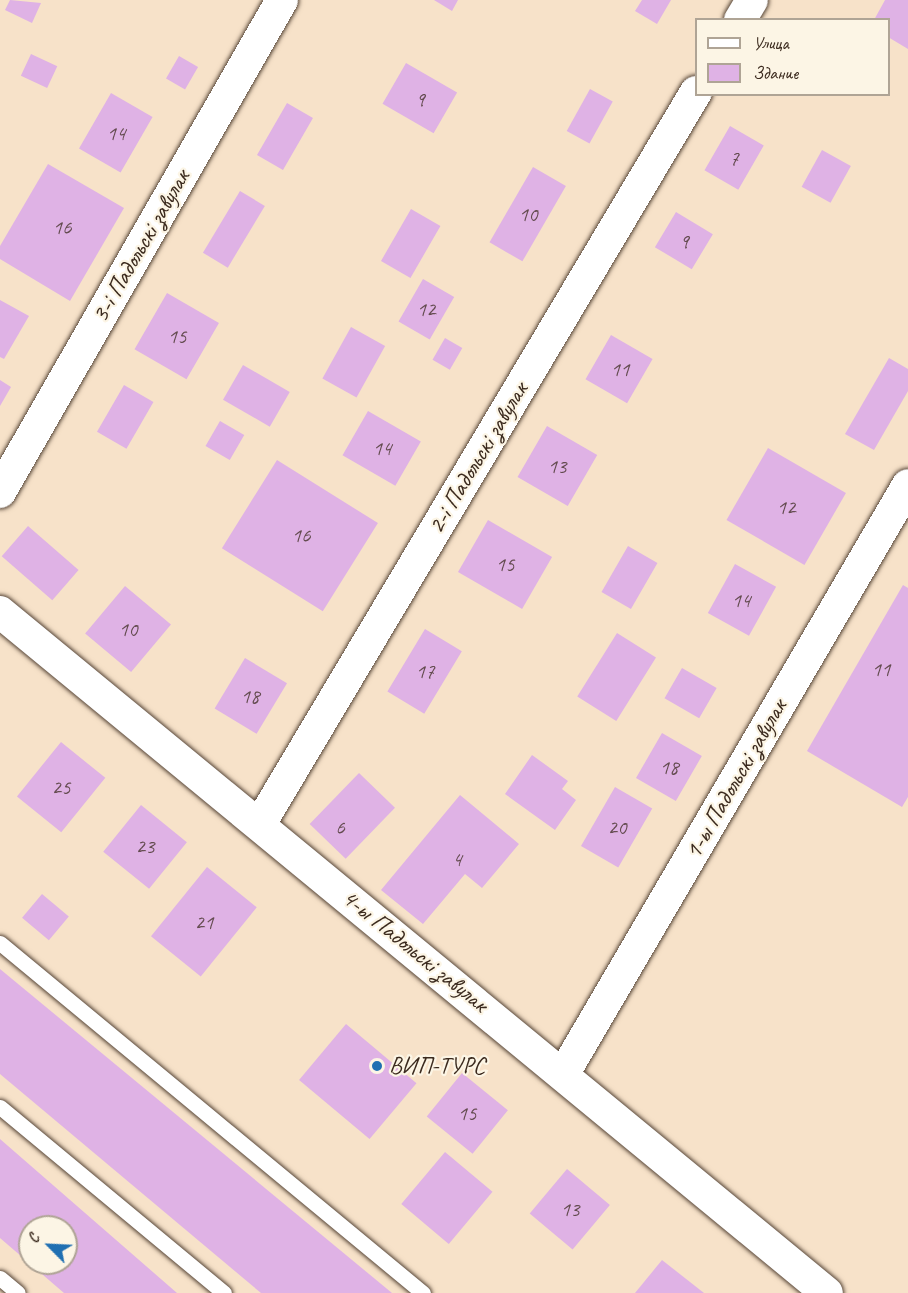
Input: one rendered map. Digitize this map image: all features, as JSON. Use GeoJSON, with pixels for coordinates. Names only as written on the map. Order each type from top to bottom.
{"type":"FeatureCollection","features":[{"type":"Feature","properties":{"kind":"street","name":"3-і Падольскі завулак"},"geometry":{"type":"LineString","coordinates":[[0,492],[282,0]]}},
{"type":"Feature","properties":{"kind":"street"},"geometry":{"type":"LineString","coordinates":[[741,18],[752,0]]}},
{"type":"Feature","properties":{"kind":"street","name":"2-і Падольскі завулак"},"geometry":{"type":"LineString","coordinates":[[260,824],[695,94]]}},
{"type":"Feature","properties":{"kind":"street","name":"1-ы Падольскі завулак"},"geometry":{"type":"LineString","coordinates":[[564,1073],[908,485]]}},
{"type":"Feature","properties":{"kind":"street","name":"4-ы Падольскі завулак"},"geometry":{"type":"LineString","coordinates":[[0,612],[564,1073],[827,1293]]}},
{"type":"Feature","properties":{"kind":"lane"},"geometry":{"type":"LineString","coordinates":[[0,943],[423,1293]]}},
{"type":"Feature","properties":{"kind":"lane"},"geometry":{"type":"LineString","coordinates":[[0,1107],[224,1293]]}},
{"type":"Feature","properties":{"kind":"lane"},"geometry":{"type":"LineString","coordinates":[[0,1278],[18,1293]]}},
{"type":"Feature","properties":{"kind":"building"},"geometry":{"type":"Polygon","coordinates":[[[10,0],[41,3],[32,23],[5,10],[10,0]]]}},
{"type":"Feature","properties":{"kind":"building"},"geometry":{"type":"Polygon","coordinates":[[[434,0],[458,0],[452,11],[434,0]]]}},
{"type":"Feature","properties":{"kind":"building"},"geometry":{"type":"Polygon","coordinates":[[[642,0],[671,0],[657,24],[635,11],[642,0]]]}},
{"type":"Feature","properties":{"kind":"building"},"geometry":{"type":"Polygon","coordinates":[[[885,0],[908,0],[908,49],[890,38],[890,18],[875,18],[885,0]]]}},
{"type":"Feature","properties":{"kind":"building"},"geometry":{"type":"Polygon","coordinates":[[[31,54],[57,66],[47,88],[21,76],[31,54]]]}},
{"type":"Feature","properties":{"kind":"building"},"geometry":{"type":"Polygon","coordinates":[[[179,56],[198,67],[185,90],[166,79],[179,56]]]}},
{"type":"Feature","properties":{"kind":"building"},"geometry":{"type":"Polygon","coordinates":[[[406,63],[457,92],[434,133],[382,104],[406,63]]]}},
{"type":"Feature","properties":{"kind":"building"},"geometry":{"type":"Polygon","coordinates":[[[590,89],[613,102],[589,144],[567,131],[590,89]]]}},
{"type":"Feature","properties":{"kind":"building"},"geometry":{"type":"Polygon","coordinates":[[[111,93],[153,117],[121,172],[79,148],[111,93]]]}},
{"type":"Feature","properties":{"kind":"building"},"geometry":{"type":"Polygon","coordinates":[[[287,103],[313,118],[283,170],[257,155],[287,103]]]}},
{"type":"Feature","properties":{"kind":"building"},"geometry":{"type":"Polygon","coordinates":[[[730,126],[764,146],[738,190],[704,170],[730,126]]]}},
{"type":"Feature","properties":{"kind":"building"},"geometry":{"type":"Polygon","coordinates":[[[822,150],[851,166],[831,203],[802,187],[822,150]]]}},
{"type":"Feature","properties":{"kind":"building"},"geometry":{"type":"Polygon","coordinates":[[[48,164],[124,208],[70,301],[0,259],[0,246],[48,164]]]}},
{"type":"Feature","properties":{"kind":"building"},"geometry":{"type":"Polygon","coordinates":[[[533,167],[566,186],[522,261],[490,242],[533,167]]]}},
{"type":"Feature","properties":{"kind":"building"},"geometry":{"type":"Polygon","coordinates":[[[240,191],[265,206],[228,268],[203,253],[240,191]]]}},
{"type":"Feature","properties":{"kind":"building"},"geometry":{"type":"Polygon","coordinates":[[[411,209],[440,226],[410,278],[381,261],[411,209]]]}},
{"type":"Feature","properties":{"kind":"building"},"geometry":{"type":"Polygon","coordinates":[[[676,212],[713,234],[692,269],[655,247],[676,212]]]}},
{"type":"Feature","properties":{"kind":"building"},"geometry":{"type":"Polygon","coordinates":[[[423,279],[454,297],[430,339],[398,321],[423,279]]]}},
{"type":"Feature","properties":{"kind":"building"},"geometry":{"type":"Polygon","coordinates":[[[167,293],[219,323],[186,379],[134,349],[167,293]]]}},
{"type":"Feature","properties":{"kind":"building"},"geometry":{"type":"Polygon","coordinates":[[[0,300],[29,316],[4,359],[0,357],[0,300]]]}},
{"type":"Feature","properties":{"kind":"building"},"geometry":{"type":"Polygon","coordinates":[[[351,327],[385,346],[357,398],[322,379],[351,327]]]}},
{"type":"Feature","properties":{"kind":"building"},"geometry":{"type":"Polygon","coordinates":[[[611,335],[653,359],[627,403],[586,379],[611,335]]]}},
{"type":"Feature","properties":{"kind":"building"},"geometry":{"type":"Polygon","coordinates":[[[445,338],[462,348],[450,370],[432,360],[445,338]]]}},
{"type":"Feature","properties":{"kind":"building"},"geometry":{"type":"Polygon","coordinates":[[[889,358],[908,369],[908,391],[874,450],[845,434],[889,358]]]}},
{"type":"Feature","properties":{"kind":"building"},"geometry":{"type":"Polygon","coordinates":[[[243,365],[290,392],[270,427],[223,400],[243,365]]]}},
{"type":"Feature","properties":{"kind":"building"},"geometry":{"type":"Polygon","coordinates":[[[0,380],[11,387],[0,406],[0,380]]]}},
{"type":"Feature","properties":{"kind":"building"},"geometry":{"type":"Polygon","coordinates":[[[124,385],[153,402],[126,449],[97,432],[124,385]]]}},
{"type":"Feature","properties":{"kind":"building"},"geometry":{"type":"Polygon","coordinates":[[[368,411],[421,442],[395,486],[342,455],[368,411]]]}},
{"type":"Feature","properties":{"kind":"building"},"geometry":{"type":"Polygon","coordinates":[[[220,421],[244,435],[230,460],[206,446],[220,421]]]}},
{"type":"Feature","properties":{"kind":"building"},"geometry":{"type":"Polygon","coordinates":[[[547,426],[597,455],[568,506],[518,477],[547,426]]]}},
{"type":"Feature","properties":{"kind":"building"},"geometry":{"type":"Polygon","coordinates":[[[768,448],[846,493],[804,565],[726,520],[768,448]]]}},
{"type":"Feature","properties":{"kind":"building"},"geometry":{"type":"Polygon","coordinates":[[[277,460],[378,523],[323,611],[222,548],[277,460]]]}},
{"type":"Feature","properties":{"kind":"building"},"geometry":{"type":"Polygon","coordinates":[[[488,520],[552,557],[522,609],[458,572],[488,520]]]}},
{"type":"Feature","properties":{"kind":"building"},"geometry":{"type":"Polygon","coordinates":[[[28,526],[79,570],[52,600],[2,556],[28,526]]]}},
{"type":"Feature","properties":{"kind":"building"},"geometry":{"type":"Polygon","coordinates":[[[628,546],[657,563],[631,609],[602,592],[628,546]]]}},
{"type":"Feature","properties":{"kind":"building"},"geometry":{"type":"Polygon","coordinates":[[[735,564],[776,587],[749,636],[708,613],[735,564]]]}},
{"type":"Feature","properties":{"kind":"building"},"geometry":{"type":"Polygon","coordinates":[[[903,585],[908,588],[908,797],[902,807],[807,751],[903,585]]]}},
{"type":"Feature","properties":{"kind":"building"},"geometry":{"type":"Polygon","coordinates":[[[125,586],[171,625],[131,672],[85,633],[125,586]]]}},
{"type":"Feature","properties":{"kind":"building"},"geometry":{"type":"Polygon","coordinates":[[[425,629],[462,651],[424,714],[387,692],[425,629]]]}},
{"type":"Feature","properties":{"kind":"building"},"geometry":{"type":"Polygon","coordinates":[[[617,633],[656,657],[616,721],[577,697],[617,633]]]}},
{"type":"Feature","properties":{"kind":"building"},"geometry":{"type":"Polygon","coordinates":[[[245,658],[287,683],[257,734],[215,709],[245,658]]]}},
{"type":"Feature","properties":{"kind":"building"},"geometry":{"type":"Polygon","coordinates":[[[682,668],[717,688],[699,718],[664,698],[682,668]]]}},
{"type":"Feature","properties":{"kind":"building"},"geometry":{"type":"Polygon","coordinates":[[[662,733],[702,756],[676,801],[636,778],[662,733]]]}},
{"type":"Feature","properties":{"kind":"building"},"geometry":{"type":"Polygon","coordinates":[[[61,742],[105,778],[61,832],[17,796],[61,742]]]}},
{"type":"Feature","properties":{"kind":"building"},"geometry":{"type":"Polygon","coordinates":[[[532,755],[568,781],[562,789],[576,800],[555,830],[505,794],[532,755]]]}},
{"type":"Feature","properties":{"kind":"building"},"geometry":{"type":"Polygon","coordinates":[[[359,773],[395,808],[346,859],[310,824],[359,773]]]}},
{"type":"Feature","properties":{"kind":"building"},"geometry":{"type":"Polygon","coordinates":[[[615,787],[652,808],[618,867],[581,846],[615,787]]]}},
{"type":"Feature","properties":{"kind":"building"},"geometry":{"type":"Polygon","coordinates":[[[460,795],[519,844],[482,888],[465,874],[423,924],[381,890],[460,795]]]}},
{"type":"Feature","properties":{"kind":"building"},"geometry":{"type":"Polygon","coordinates":[[[141,805],[187,842],[149,889],[103,852],[141,805]]]}},
{"type":"Feature","properties":{"kind":"building"},"geometry":{"type":"Polygon","coordinates":[[[207,867],[257,907],[201,976],[151,936],[207,867]]]}},
{"type":"Feature","properties":{"kind":"building"},"geometry":{"type":"Polygon","coordinates":[[[42,894],[69,916],[49,940],[22,918],[42,894]]]}},
{"type":"Feature","properties":{"kind":"building"},"geometry":{"type":"Polygon","coordinates":[[[0,969],[392,1293],[261,1293],[0,1074],[0,969]]]}},
{"type":"Feature","properties":{"kind":"building"},"geometry":{"type":"Polygon","coordinates":[[[346,1024],[416,1083],[370,1139],[299,1080],[346,1024]]]}},
{"type":"Feature","properties":{"kind":"building"},"geometry":{"type":"Polygon","coordinates":[[[462,1073],[508,1110],[473,1154],[427,1117],[462,1073]]]}},
{"type":"Feature","properties":{"kind":"building"},"geometry":{"type":"Polygon","coordinates":[[[0,1139],[177,1293],[64,1293],[43,1275],[78,1275],[78,1215],[18,1215],[18,1253],[0,1238],[0,1139]]]}},
{"type":"Feature","properties":{"kind":"building"},"geometry":{"type":"Polygon","coordinates":[[[445,1152],[492,1192],[449,1244],[401,1204],[445,1152]]]}},
{"type":"Feature","properties":{"kind":"building"},"geometry":{"type":"Polygon","coordinates":[[[567,1169],[610,1205],[573,1249],[530,1213],[567,1169]]]}},
{"type":"Feature","properties":{"kind":"building"},"geometry":{"type":"Polygon","coordinates":[[[662,1260],[704,1293],[635,1293],[662,1260]]]}},
{"type":"Feature","properties":{"kind":"place","name":"ВИП-ТУРС"},"geometry":{"type":"Point","coordinates":[377,1066]}}]}
